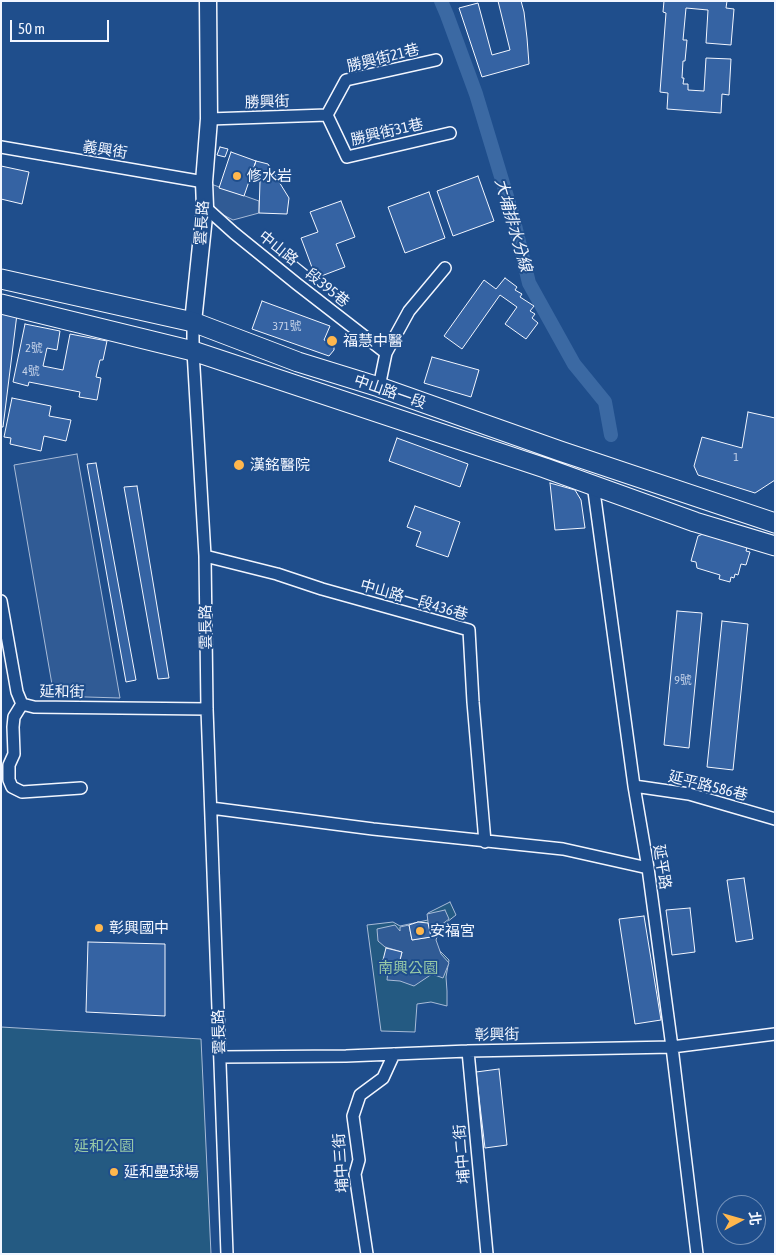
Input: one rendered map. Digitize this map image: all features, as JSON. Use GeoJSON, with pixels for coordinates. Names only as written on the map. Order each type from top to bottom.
{"type":"FeatureCollection","features":[{"type":"Feature","properties":{"kind":"main road","name":"中山路一段"},"geometry":{"type":"LineString","coordinates":[[1,278],[193,322],[298,362],[379,387],[560,451],[775,522]]}},
{"type":"Feature","properties":{"kind":"main road","name":"中山路一段"},"geometry":{"type":"LineString","coordinates":[[1,304],[193,351],[593,484],[695,522],[775,546]]}},
{"type":"Feature","properties":{"kind":"street","name":"雲長路"},"geometry":{"type":"LineString","coordinates":[[208,1],[209,119],[204,182],[205,207],[193,322],[193,351],[205,556],[207,709],[227,1254]]}},
{"type":"Feature","properties":{"kind":"street","name":"勝興街21巷"},"geometry":{"type":"LineString","coordinates":[[327,116],[346,80],[436,60]]}},
{"type":"Feature","properties":{"kind":"street","name":"勝興街"},"geometry":{"type":"LineString","coordinates":[[209,119],[327,116]]}},
{"type":"Feature","properties":{"kind":"street","name":"勝興街31巷"},"geometry":{"type":"LineString","coordinates":[[327,116],[347,157],[450,133]]}},
{"type":"Feature","properties":{"kind":"street","name":"義興街"},"geometry":{"type":"LineString","coordinates":[[1,147],[204,182]]}},
{"type":"Feature","properties":{"kind":"street","name":"中山路一段395巷"},"geometry":{"type":"LineString","coordinates":[[205,207],[234,233],[386,353]]}},
{"type":"Feature","properties":{"kind":"street"},"geometry":{"type":"LineString","coordinates":[[379,387],[386,353],[409,311],[445,268]]}},
{"type":"Feature","properties":{"kind":"street","name":"延平路"},"geometry":{"type":"LineString","coordinates":[[593,484],[634,786],[648,868],[697,1254]]}},
{"type":"Feature","properties":{"kind":"street","name":"中山路一段436巷"},"geometry":{"type":"LineString","coordinates":[[205,556],[277,574],[322,589],[469,630],[485,842]]}},
{"type":"Feature","properties":{"kind":"street","name":"延和街"},"geometry":{"type":"LineString","coordinates":[[1,601],[17,692],[22,704],[34,707],[207,709]]}},
{"type":"Feature","properties":{"kind":"street"},"geometry":{"type":"LineString","coordinates":[[22,704],[14,717],[14,754],[5,765],[12,787],[22,792],[81,788]]}},
{"type":"Feature","properties":{"kind":"street","name":"延平路586巷"},"geometry":{"type":"LineString","coordinates":[[634,786],[689,794],[775,818]]}},
{"type":"Feature","properties":{"kind":"street"},"geometry":{"type":"LineString","coordinates":[[211,808],[485,842],[563,849],[648,868]]}},
{"type":"Feature","properties":{"kind":"street","name":"彰興街"},"geometry":{"type":"LineString","coordinates":[[220,1056],[336,1056],[672,1047],[775,1034]]}},
{"type":"Feature","properties":{"kind":"street","name":"埔中二街"},"geometry":{"type":"LineString","coordinates":[[468,1051],[487,1254]]}},
{"type":"Feature","properties":{"kind":"street","name":"埔中三街"},"geometry":{"type":"LineString","coordinates":[[367,1254],[355,1174],[359,1160],[353,1116],[360,1095],[383,1078],[394,1054]]}},
{"type":"Feature","properties":{"kind":"green space","name":"南興公園"},"geometry":{"type":"Polygon","coordinates":[[[450,902],[456,915],[438,929],[433,940],[438,949],[449,960],[446,977],[447,1006],[431,1002],[417,1004],[415,1032],[381,1031],[367,925],[393,922],[400,926],[428,920],[428,913],[450,902]]]}},
{"type":"Feature","properties":{"kind":"green space","name":"延和公園"},"geometry":{"type":"Polygon","coordinates":[[[1,1027],[201,1039],[211,1254],[1,1254],[1,1027]]]}},
{"type":"Feature","properties":{"kind":"shaded area"},"geometry":{"type":"Polygon","coordinates":[[[208,183],[259,201],[259,213],[233,220],[212,209],[208,183]]]}},
{"type":"Feature","properties":{"kind":"shaded area"},"geometry":{"type":"Polygon","coordinates":[[[77,454],[120,698],[54,696],[14,465],[77,454]]]}},
{"type":"Feature","properties":{"kind":"shaded area"},"geometry":{"type":"Polygon","coordinates":[[[445,910],[449,919],[441,925],[436,940],[441,954],[449,963],[443,978],[432,974],[414,986],[400,981],[387,980],[389,961],[399,964],[402,952],[385,947],[378,941],[377,929],[395,925],[400,931],[400,927],[409,925],[412,940],[430,937],[427,914],[445,910]]]}},
{"type":"Feature","properties":{"kind":"building"},"geometry":{"type":"Polygon","coordinates":[[[498,1],[521,1],[524,12],[529,64],[482,77],[459,8],[478,3],[492,55],[510,50],[498,1]]]}},
{"type":"Feature","properties":{"kind":"building"},"geometry":{"type":"Polygon","coordinates":[[[664,1],[727,1],[726,8],[734,9],[731,45],[706,43],[708,10],[686,8],[683,40],[687,40],[685,61],[683,61],[683,84],[688,84],[688,90],[704,91],[706,58],[731,59],[729,95],[722,94],[721,113],[667,109],[668,93],[660,92],[666,13],[663,12],[664,1]]]}},
{"type":"Feature","properties":{"kind":"building"},"geometry":{"type":"Polygon","coordinates":[[[220,147],[228,149],[225,157],[217,155],[220,147]]]}},
{"type":"Feature","properties":{"kind":"building","name":"修水岩"},"geometry":{"type":"Polygon","coordinates":[[[231,152],[256,161],[244,196],[219,188],[231,152]]]}},
{"type":"Feature","properties":{"kind":"building"},"geometry":{"type":"Polygon","coordinates":[[[256,161],[268,164],[289,198],[287,214],[259,213],[260,181],[250,178],[256,161]]]}},
{"type":"Feature","properties":{"kind":"building"},"geometry":{"type":"Polygon","coordinates":[[[1,166],[29,172],[22,204],[1,199],[1,166]]]}},
{"type":"Feature","properties":{"kind":"building"},"geometry":{"type":"Polygon","coordinates":[[[478,176],[494,221],[453,236],[437,191],[478,176]]]}},
{"type":"Feature","properties":{"kind":"building"},"geometry":{"type":"Polygon","coordinates":[[[429,192],[445,238],[405,253],[388,207],[429,192]]]}},
{"type":"Feature","properties":{"kind":"building"},"geometry":{"type":"Polygon","coordinates":[[[341,201],[355,237],[336,244],[345,267],[316,278],[301,238],[318,232],[310,212],[341,201]]]}},
{"type":"Feature","properties":{"kind":"building"},"geometry":{"type":"Polygon","coordinates":[[[505,278],[517,287],[515,290],[522,294],[520,297],[534,306],[530,311],[535,314],[532,318],[538,323],[526,339],[505,324],[517,307],[500,295],[462,349],[444,336],[484,280],[496,289],[505,278]]]}},
{"type":"Feature","properties":{"kind":"building"},"geometry":{"type":"Polygon","coordinates":[[[262,301],[330,326],[324,340],[332,343],[334,350],[329,356],[252,329],[262,301]]]}},
{"type":"Feature","properties":{"kind":"building"},"geometry":{"type":"Polygon","coordinates":[[[1,310],[17,314],[3,427],[1,427],[1,310]]]}},
{"type":"Feature","properties":{"kind":"building"},"geometry":{"type":"Polygon","coordinates":[[[25,324],[60,331],[57,350],[47,348],[43,366],[63,370],[70,334],[107,341],[103,360],[100,360],[96,377],[101,378],[97,400],[79,397],[80,392],[29,382],[28,386],[13,382],[25,324]]]}},
{"type":"Feature","properties":{"kind":"building"},"geometry":{"type":"Polygon","coordinates":[[[432,357],[479,370],[471,397],[424,383],[432,357]]]}},
{"type":"Feature","properties":{"kind":"building"},"geometry":{"type":"Polygon","coordinates":[[[12,398],[51,406],[49,416],[71,420],[66,441],[44,436],[41,451],[10,444],[11,438],[4,437],[12,398]]]}},
{"type":"Feature","properties":{"kind":"building"},"geometry":{"type":"Polygon","coordinates":[[[748,412],[775,418],[775,480],[755,493],[698,475],[694,466],[702,437],[742,448],[748,412]]]}},
{"type":"Feature","properties":{"kind":"building"},"geometry":{"type":"Polygon","coordinates":[[[397,438],[468,464],[460,487],[389,461],[397,438]]]}},
{"type":"Feature","properties":{"kind":"building"},"geometry":{"type":"Polygon","coordinates":[[[96,463],[136,680],[126,682],[87,464],[96,463]]]}},
{"type":"Feature","properties":{"kind":"building"},"geometry":{"type":"Polygon","coordinates":[[[550,483],[575,490],[581,500],[585,528],[555,530],[550,483]]]}},
{"type":"Feature","properties":{"kind":"building"},"geometry":{"type":"Polygon","coordinates":[[[137,486],[169,678],[158,679],[124,487],[137,486]]]}},
{"type":"Feature","properties":{"kind":"building"},"geometry":{"type":"Polygon","coordinates":[[[415,506],[460,522],[448,557],[416,546],[421,532],[407,527],[415,506]]]}},
{"type":"Feature","properties":{"kind":"building"},"geometry":{"type":"Polygon","coordinates":[[[703,534],[747,547],[746,551],[750,552],[746,565],[741,564],[738,575],[735,574],[734,578],[731,577],[730,582],[719,579],[720,575],[697,568],[696,562],[691,561],[698,536],[703,534]]]}},
{"type":"Feature","properties":{"kind":"building"},"geometry":{"type":"Polygon","coordinates":[[[677,611],[702,613],[689,748],[664,745],[677,611]]]}},
{"type":"Feature","properties":{"kind":"building"},"geometry":{"type":"Polygon","coordinates":[[[722,621],[748,624],[733,770],[707,767],[722,621]]]}},
{"type":"Feature","properties":{"kind":"building"},"geometry":{"type":"Polygon","coordinates":[[[744,878],[753,939],[736,942],[727,880],[744,878]]]}},
{"type":"Feature","properties":{"kind":"building"},"geometry":{"type":"Polygon","coordinates":[[[690,908],[695,952],[672,955],[666,910],[690,908]]]}},
{"type":"Feature","properties":{"kind":"building"},"geometry":{"type":"Polygon","coordinates":[[[644,916],[661,1020],[635,1024],[619,919],[644,916]]]}},
{"type":"Feature","properties":{"kind":"building","name":"安福宮"},"geometry":{"type":"Polygon","coordinates":[[[418,922],[428,923],[431,937],[412,940],[409,925],[418,922]]]}},
{"type":"Feature","properties":{"kind":"building"},"geometry":{"type":"Polygon","coordinates":[[[88,942],[165,944],[165,1016],[86,1012],[88,942]]]}},
{"type":"Feature","properties":{"kind":"building"},"geometry":{"type":"Polygon","coordinates":[[[386,948],[402,952],[399,964],[383,960],[386,948]]]}},
{"type":"Feature","properties":{"kind":"building"},"geometry":{"type":"Polygon","coordinates":[[[499,1069],[507,1145],[485,1148],[476,1072],[499,1069]]]}},
{"type":"Feature","properties":{"kind":"waterway","name":"大埔排水分線"},"geometry":{"type":"LineString","coordinates":[[441,1],[476,94],[512,213],[529,283],[574,364],[605,402],[611,435]]}},
{"type":"Feature","properties":{"kind":"place","name":"修水岩"},"geometry":{"type":"Point","coordinates":[237,176]}},
{"type":"Feature","properties":{"kind":"place","name":"福慧中醫"},"geometry":{"type":"Point","coordinates":[332,341]}},
{"type":"Feature","properties":{"kind":"place","name":"漢銘醫院"},"geometry":{"type":"Point","coordinates":[239,465]}},
{"type":"Feature","properties":{"kind":"place","name":"彰興國中"},"geometry":{"type":"Point","coordinates":[99,928]}},
{"type":"Feature","properties":{"kind":"place","name":"安福宮"},"geometry":{"type":"Point","coordinates":[420,931]}},
{"type":"Feature","properties":{"kind":"place","name":"延和壘球場"},"geometry":{"type":"Point","coordinates":[114,1172]}}]}
